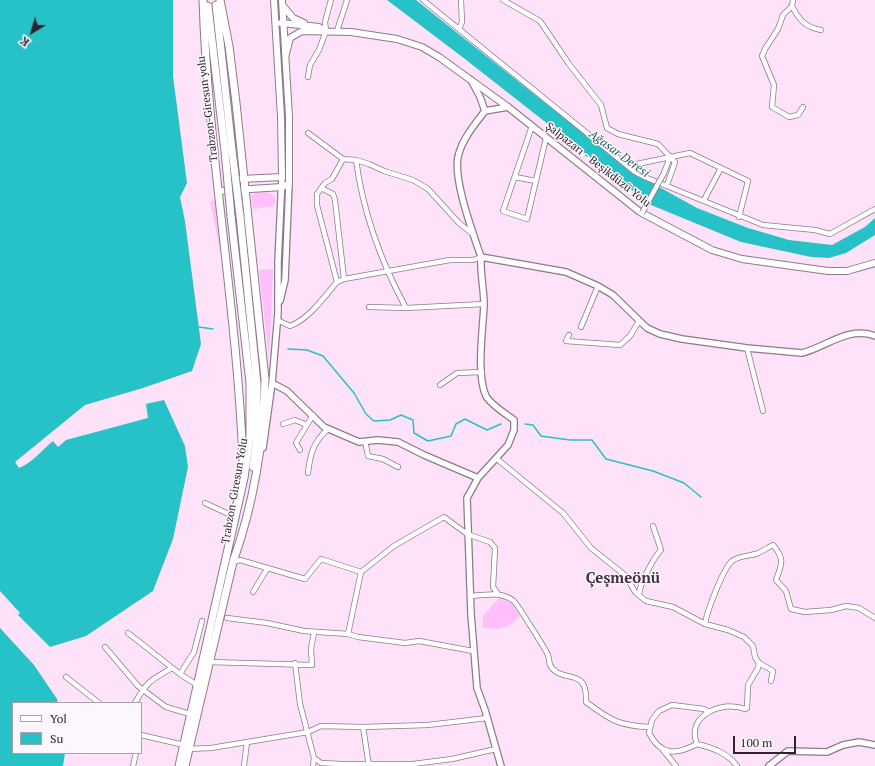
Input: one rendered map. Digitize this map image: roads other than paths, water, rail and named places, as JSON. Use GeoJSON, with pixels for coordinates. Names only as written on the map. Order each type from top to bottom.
{"type":"FeatureCollection","features":[{"type":"Feature","properties":{"kind":"highway"},"geometry":{"type":"LineString","coordinates":[[203,0],[206,65],[240,394],[244,478]]}},
{"type":"Feature","properties":{"kind":"highway","name":"Trabzon-Giresun yolu"},"geometry":{"type":"LineString","coordinates":[[207,0],[225,151],[231,216]]}},
{"type":"Feature","properties":{"kind":"highway","name":"Trabzon-Giresun Yolu"},"geometry":{"type":"LineString","coordinates":[[179,766],[186,747],[209,662],[233,562],[252,473],[257,438],[257,383],[216,0]]}},
{"type":"Feature","properties":{"kind":"highway"},"geometry":{"type":"LineString","coordinates":[[220,0],[229,46],[265,379],[260,454],[245,522],[233,562]]}},
{"type":"Feature","properties":{"kind":"highway","name":"Trabzon-Giresun Yolu"},"geometry":{"type":"LineString","coordinates":[[186,766],[186,747],[190,714],[244,478],[250,437],[250,383],[231,216]]}},
{"type":"Feature","properties":{"kind":"main road"},"geometry":{"type":"LineString","coordinates":[[218,182],[282,177],[281,117],[274,0]]}},
{"type":"Feature","properties":{"kind":"main road"},"geometry":{"type":"LineString","coordinates":[[282,2],[288,14],[297,21],[317,29]]}},
{"type":"Feature","properties":{"kind":"main road"},"geometry":{"type":"LineString","coordinates":[[219,191],[282,187],[289,184],[289,117],[282,2]]}},
{"type":"Feature","properties":{"kind":"main road"},"geometry":{"type":"LineString","coordinates":[[276,25],[326,31]]}},
{"type":"Feature","properties":{"kind":"main road"},"geometry":{"type":"LineString","coordinates":[[286,54],[288,40],[293,34],[317,29]]}},
{"type":"Feature","properties":{"kind":"main road","name":"Şalpazarı - Beşikdüzü Yolu"},"geometry":{"type":"LineString","coordinates":[[326,31],[391,38],[422,47],[470,78],[642,213],[712,250],[742,260],[828,271],[848,271],[875,263]]}},
{"type":"Feature","properties":{"kind":"street"},"geometry":{"type":"LineString","coordinates":[[308,76],[310,65],[320,50],[326,31],[325,22],[330,0]]}},
{"type":"Feature","properties":{"kind":"street"},"geometry":{"type":"LineString","coordinates":[[337,31],[347,0]]}},
{"type":"Feature","properties":{"kind":"street"},"geometry":{"type":"LineString","coordinates":[[423,0],[635,172],[704,200],[739,217],[763,225],[814,230],[830,234],[875,209]]}},
{"type":"Feature","properties":{"kind":"street"},"geometry":{"type":"LineString","coordinates":[[459,28],[462,22],[461,0]]}},
{"type":"Feature","properties":{"kind":"street"},"geometry":{"type":"LineString","coordinates":[[503,0],[540,21],[569,64],[601,105],[607,128],[618,134],[658,144],[675,162],[667,185]]}},
{"type":"Feature","properties":{"kind":"street"},"geometry":{"type":"LineString","coordinates":[[793,0],[792,6],[783,15],[778,30],[762,56],[774,85],[772,107],[789,117],[798,115],[803,107]]}},
{"type":"Feature","properties":{"kind":"street"},"geometry":{"type":"LineString","coordinates":[[792,6],[799,19],[809,28],[821,30]]}},
{"type":"Feature","properties":{"kind":"street"},"geometry":{"type":"LineString","coordinates":[[470,78],[480,97],[485,111]]}},
{"type":"Feature","properties":{"kind":"street"},"geometry":{"type":"LineString","coordinates":[[501,766],[477,688],[470,596],[467,498],[478,478],[497,459],[508,445],[514,430],[514,420],[487,398],[482,384],[480,344],[484,304],[481,257],[460,188],[457,171],[458,154],[466,137],[485,111],[508,107]]}},
{"type":"Feature","properties":{"kind":"street"},"geometry":{"type":"LineString","coordinates":[[532,126],[503,211],[527,219],[546,138]]}},
{"type":"Feature","properties":{"kind":"street"},"geometry":{"type":"LineString","coordinates":[[308,133],[342,159],[356,160],[413,180],[428,189],[459,223],[474,235]]}},
{"type":"Feature","properties":{"kind":"street"},"geometry":{"type":"LineString","coordinates":[[635,172],[637,164],[690,153],[748,181],[739,217]]}},
{"type":"Feature","properties":{"kind":"street"},"geometry":{"type":"LineString","coordinates":[[642,213],[664,173],[670,157]]}},
{"type":"Feature","properties":{"kind":"street"},"geometry":{"type":"LineString","coordinates":[[337,282],[317,204],[317,194],[321,188],[332,179],[342,159]]}},
{"type":"Feature","properties":{"kind":"street"},"geometry":{"type":"LineString","coordinates":[[356,160],[367,217],[396,289],[406,308]]}},
{"type":"Feature","properties":{"kind":"street"},"geometry":{"type":"LineString","coordinates":[[704,200],[721,168]]}},
{"type":"Feature","properties":{"kind":"street"},"geometry":{"type":"LineString","coordinates":[[245,522],[262,458],[272,383],[278,316],[278,262],[282,177]]}},
{"type":"Feature","properties":{"kind":"street"},"geometry":{"type":"LineString","coordinates":[[515,177],[536,181]]}},
{"type":"Feature","properties":{"kind":"street"},"geometry":{"type":"LineString","coordinates":[[278,316],[285,280],[289,184]]}},
{"type":"Feature","properties":{"kind":"street"},"geometry":{"type":"LineString","coordinates":[[321,188],[333,194],[335,200],[344,279]]}},
{"type":"Feature","properties":{"kind":"street"},"geometry":{"type":"LineString","coordinates":[[278,316],[290,326],[296,324],[305,317],[337,282],[344,279],[450,260],[473,260],[481,257],[566,272],[598,286],[613,295],[647,328],[660,334],[682,339],[747,348],[802,353],[812,350],[841,336],[856,334],[875,336]]}},
{"type":"Feature","properties":{"kind":"street"},"geometry":{"type":"LineString","coordinates":[[581,327],[598,286]]}},
{"type":"Feature","properties":{"kind":"street"},"geometry":{"type":"LineString","coordinates":[[369,307],[406,308],[484,304]]}},
{"type":"Feature","properties":{"kind":"street"},"geometry":{"type":"LineString","coordinates":[[569,335],[566,341],[620,345],[630,336],[639,321]]}},
{"type":"Feature","properties":{"kind":"street"},"geometry":{"type":"LineString","coordinates":[[747,348],[763,411]]}},
{"type":"Feature","properties":{"kind":"street"},"geometry":{"type":"LineString","coordinates":[[440,385],[457,373],[482,372]]}},
{"type":"Feature","properties":{"kind":"street"},"geometry":{"type":"LineString","coordinates":[[272,383],[287,391],[324,427],[328,429],[359,442],[378,440],[398,442],[424,456],[478,478]]}},
{"type":"Feature","properties":{"kind":"street"},"geometry":{"type":"LineString","coordinates":[[300,450],[296,444],[313,416]]}},
{"type":"Feature","properties":{"kind":"street"},"geometry":{"type":"LineString","coordinates":[[283,424],[295,420],[307,425]]}},
{"type":"Feature","properties":{"kind":"street"},"geometry":{"type":"LineString","coordinates":[[308,473],[310,453],[321,435],[328,429]]}},
{"type":"Feature","properties":{"kind":"street"},"geometry":{"type":"LineString","coordinates":[[365,441],[368,456],[383,459],[398,467]]}},
{"type":"Feature","properties":{"kind":"street"},"geometry":{"type":"LineString","coordinates":[[497,459],[563,513],[591,548],[626,576],[639,595],[646,601],[673,607],[705,624],[728,630],[744,637],[753,646],[759,663],[773,671],[771,681]]}},
{"type":"Feature","properties":{"kind":"street"},"geometry":{"type":"LineString","coordinates":[[205,503],[235,517]]}},
{"type":"Feature","properties":{"kind":"street"},"geometry":{"type":"LineString","coordinates":[[348,634],[361,572],[394,546],[444,517],[467,534],[490,542],[495,548],[493,587],[498,594],[515,602],[548,654],[550,665],[558,672],[582,681],[587,689],[586,702],[613,721],[636,727],[650,727]]}},
{"type":"Feature","properties":{"kind":"street"},"geometry":{"type":"LineString","coordinates":[[639,595],[639,588],[650,569],[654,558],[661,550],[653,526]]}},
{"type":"Feature","properties":{"kind":"street"},"geometry":{"type":"LineString","coordinates":[[705,624],[707,612],[715,598],[722,575],[732,561],[743,556],[757,553],[772,546],[780,553],[782,564],[776,580],[786,591],[792,609],[805,612],[830,610],[846,606],[859,608],[875,618]]}},
{"type":"Feature","properties":{"kind":"street"},"geometry":{"type":"LineString","coordinates":[[233,562],[240,560],[305,579],[321,559],[361,572]]}},
{"type":"Feature","properties":{"kind":"street"},"geometry":{"type":"LineString","coordinates":[[253,592],[268,569]]}},
{"type":"Feature","properties":{"kind":"street"},"geometry":{"type":"LineString","coordinates":[[470,596],[498,594]]}},
{"type":"Feature","properties":{"kind":"street"},"geometry":{"type":"LineString","coordinates":[[227,618],[314,632],[348,634],[358,637],[405,643],[418,641],[473,651]]}},
{"type":"Feature","properties":{"kind":"street"},"geometry":{"type":"LineString","coordinates":[[180,674],[194,652],[202,621]]}},
{"type":"Feature","properties":{"kind":"street"},"geometry":{"type":"LineString","coordinates":[[209,662],[249,664],[295,663],[312,665],[311,649],[314,632]]}},
{"type":"Feature","properties":{"kind":"street"},"geometry":{"type":"LineString","coordinates":[[128,633],[172,668],[197,685]]}},
{"type":"Feature","properties":{"kind":"street"},"geometry":{"type":"LineString","coordinates":[[105,648],[142,689],[166,707],[190,714]]}},
{"type":"Feature","properties":{"kind":"street"},"geometry":{"type":"LineString","coordinates":[[295,663],[300,704],[314,758],[313,766]]}},
{"type":"Feature","properties":{"kind":"street"},"geometry":{"type":"LineString","coordinates":[[697,744],[694,728],[696,723],[709,712],[738,706],[745,709],[747,708],[748,685],[758,668],[759,663]]}},
{"type":"Feature","properties":{"kind":"street"},"geometry":{"type":"LineString","coordinates":[[136,702],[142,689],[149,681],[172,668]]}},
{"type":"Feature","properties":{"kind":"street"},"geometry":{"type":"LineString","coordinates":[[66,677],[98,702]]}},
{"type":"Feature","properties":{"kind":"street"},"geometry":{"type":"LineString","coordinates":[[676,766],[652,739],[649,733],[652,720],[659,711],[672,705],[704,709],[709,712]]}},
{"type":"Feature","properties":{"kind":"street"},"geometry":{"type":"LineString","coordinates":[[142,735],[186,747],[248,742],[308,732],[321,726],[363,727],[428,724],[487,718]]}},
{"type":"Feature","properties":{"kind":"street"},"geometry":{"type":"LineString","coordinates":[[363,727],[369,765]]}},
{"type":"Feature","properties":{"kind":"street"},"geometry":{"type":"LineString","coordinates":[[244,766],[248,742]]}},
{"type":"Feature","properties":{"kind":"street"},"geometry":{"type":"LineString","coordinates":[[770,766],[788,751],[827,752],[843,745],[859,742],[875,745]]}},
{"type":"Feature","properties":{"kind":"street"},"geometry":{"type":"LineString","coordinates":[[663,750],[687,750],[697,744],[710,747],[730,757],[737,766]]}},
{"type":"Feature","properties":{"kind":"street"},"geometry":{"type":"LineString","coordinates":[[314,758],[321,763],[369,765],[426,763],[496,749]]}},
{"type":"Feature","properties":{"kind":"street"},"geometry":{"type":"LineString","coordinates":[[133,766],[136,754]]}},
{"type":"Feature","properties":{"kind":"water"},"geometry":{"type":"Polygon","coordinates":[[[0,0],[173,0],[173,76],[187,183],[180,197],[185,221],[201,344],[192,371],[143,388],[85,405],[15,462],[19,468],[24,466],[33,460],[53,441],[58,447],[66,440],[148,418],[146,404],[164,400],[185,446],[188,467],[173,539],[153,591],[86,636],[50,647],[18,615],[20,613],[0,591],[0,0]]]}},
{"type":"Feature","properties":{"kind":"water"},"geometry":{"type":"Polygon","coordinates":[[[387,0],[416,0],[632,172],[697,208],[748,228],[789,240],[832,245],[865,227],[875,218],[875,235],[846,253],[829,258],[811,257],[741,242],[651,205],[465,59],[387,0]]]}},
{"type":"Feature","properties":{"kind":"water"},"geometry":{"type":"Polygon","coordinates":[[[0,628],[34,665],[58,702],[12,702],[12,754],[65,754],[63,766],[0,766],[0,628]]]}},
{"type":"Feature","properties":{"kind":"waterway"},"geometry":{"type":"LineString","coordinates":[[199,327],[213,329]]}},
{"type":"Feature","properties":{"kind":"waterway"},"geometry":{"type":"LineString","coordinates":[[288,349],[307,350],[323,356],[354,393],[366,414],[374,421],[390,420],[401,415],[413,420],[414,433],[428,441],[451,436],[456,424],[465,419],[487,430],[501,424]]}},
{"type":"Feature","properties":{"kind":"waterway"},"geometry":{"type":"LineString","coordinates":[[525,424],[533,425],[541,436],[570,440],[592,440],[606,459],[653,471],[684,483],[701,497]]}},
{"type":"Feature","properties":{"kind":"district","name":"Çeşmeönü"},"geometry":{"type":"Point","coordinates":[623,579]}},
{"type":"Feature","properties":{"kind":"water label","name":"Ağasar Deresi"},"geometry":{"type":"Point","coordinates":[619,154]}}]}
